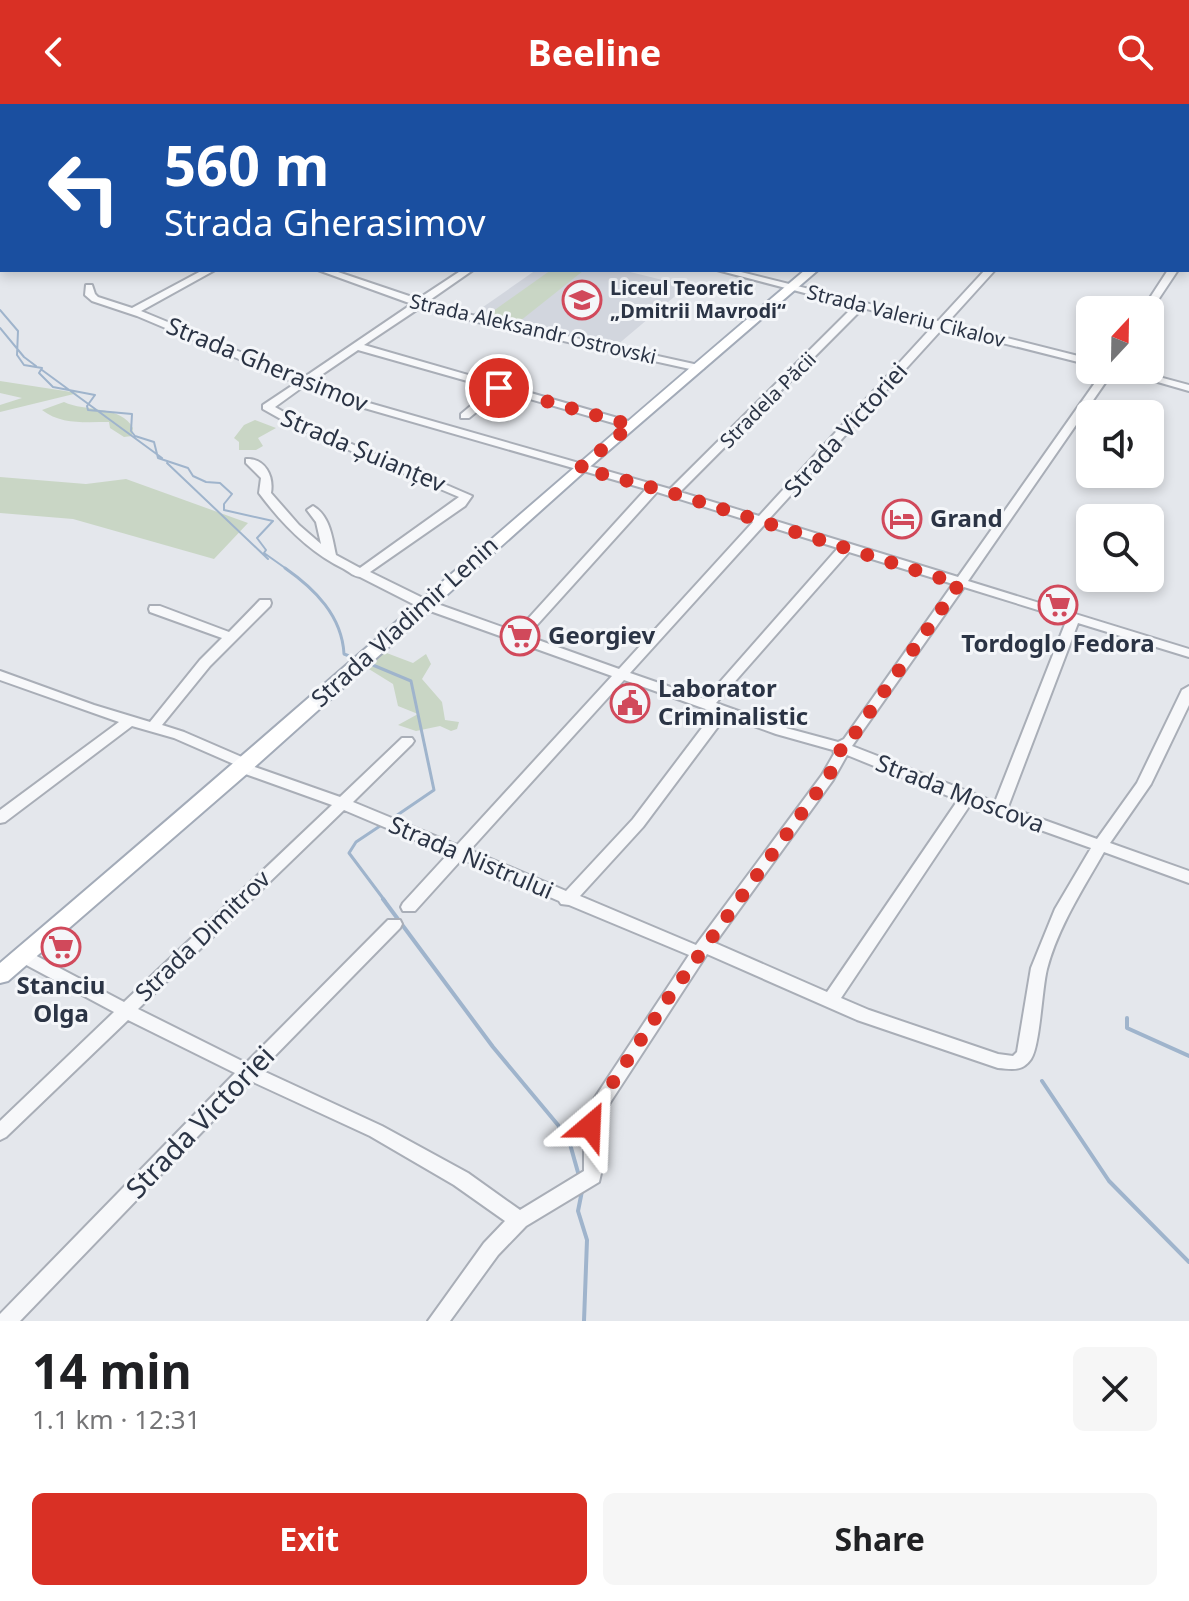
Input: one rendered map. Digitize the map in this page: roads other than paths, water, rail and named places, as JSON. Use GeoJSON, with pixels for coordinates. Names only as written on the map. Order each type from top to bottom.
{"type":"FeatureCollection","features":[{"type":"Feature","properties":{"kind":"main road","name":"Strada Vladimir Lenin"},"geometry":{"type":"LineString","coordinates":[[9,963],[244,766],[424,604],[810,272]]}},
{"type":"Feature","properties":{"kind":"street"},"geometry":{"type":"LineString","coordinates":[[134,311],[206,272]]}},
{"type":"Feature","properties":{"kind":"street","name":"Strada Aleksandr Ostrovski"},"geometry":{"type":"LineString","coordinates":[[328,272],[419,305],[699,368]]}},
{"type":"Feature","properties":{"kind":"street"},"geometry":{"type":"LineString","coordinates":[[301,382],[465,272]]}},
{"type":"Feature","properties":{"kind":"street","name":"Strada Valeriu Cikalov"},"geometry":{"type":"LineString","coordinates":[[730,272],[1076,358]]}},
{"type":"Feature","properties":{"kind":"street","name":"Strada Victoriei"},"geometry":{"type":"LineString","coordinates":[[409,907],[988,272]]}},
{"type":"Feature","properties":{"kind":"street"},"geometry":{"type":"LineString","coordinates":[[1156,296],[1172,272]]}},
{"type":"Feature","properties":{"kind":"street","name":"Strada Gherasimov"},"geometry":{"type":"LineString","coordinates":[[89,287],[90,295],[95,299],[134,311],[301,382],[366,406],[672,493],[1189,653]]}},
{"type":"Feature","properties":{"kind":"street","name":"Stradela Păcii"},"geometry":{"type":"LineString","coordinates":[[672,493],[862,304]]}},
{"type":"Feature","properties":{"kind":"street"},"geometry":{"type":"LineString","coordinates":[[356,346],[631,425]]}},
{"type":"Feature","properties":{"kind":"street"},"geometry":{"type":"LineString","coordinates":[[1164,381],[1189,388]]}},
{"type":"Feature","properties":{"kind":"street","name":"Strada Șuianțev"},"geometry":{"type":"LineString","coordinates":[[301,382],[269,403],[267,409],[466,496],[412,540],[359,574]]}},
{"type":"Feature","properties":{"kind":"street"},"geometry":{"type":"LineString","coordinates":[[438,1321],[491,1249],[519,1220],[592,1176],[596,1166],[590,1126],[593,1114],[702,950],[828,777],[841,754],[840,747],[849,742],[1099,384]]}},
{"type":"Feature","properties":{"kind":"street"},"geometry":{"type":"LineString","coordinates":[[465,416],[499,388]]}},
{"type":"Feature","properties":{"kind":"street","name":"Strada Moscova"},"geometry":{"type":"LineString","coordinates":[[250,461],[266,472],[265,493],[300,535],[359,574],[424,604],[823,744],[840,747],[967,798],[1189,877]]}},
{"type":"Feature","properties":{"kind":"street"},"geometry":{"type":"LineString","coordinates":[[519,637],[654,488]]}},
{"type":"Feature","properties":{"kind":"street"},"geometry":{"type":"LineString","coordinates":[[313,510],[325,529],[330,556]]}},
{"type":"Feature","properties":{"kind":"street"},"geometry":{"type":"LineString","coordinates":[[567,900],[632,830],[716,707],[845,548]]}},
{"type":"Feature","properties":{"kind":"street"},"geometry":{"type":"LineString","coordinates":[[153,727],[189,682],[265,603]]}},
{"type":"Feature","properties":{"kind":"street"},"geometry":{"type":"LineString","coordinates":[[155,609],[231,637]]}},
{"type":"Feature","properties":{"kind":"street"},"geometry":{"type":"LineString","coordinates":[[1000,808],[1074,617]]}},
{"type":"Feature","properties":{"kind":"street","name":"Strada Nistrului"},"geometry":{"type":"LineString","coordinates":[[0,675],[153,727],[462,852],[567,900],[908,1032],[998,1061],[1017,1063],[1025,1054],[1039,968],[1063,909],[1100,846]]}},
{"type":"Feature","properties":{"kind":"street"},"geometry":{"type":"LineString","coordinates":[[1100,846],[1144,784],[1189,690]]}},
{"type":"Feature","properties":{"kind":"street"},"geometry":{"type":"LineString","coordinates":[[0,818],[130,720]]}},
{"type":"Feature","properties":{"kind":"street","name":"Strada Dimitrov"},"geometry":{"type":"LineString","coordinates":[[0,1132],[407,741]]}},
{"type":"Feature","properties":{"kind":"street"},"geometry":{"type":"LineString","coordinates":[[830,1002],[967,798]]}},
{"type":"Feature","properties":{"kind":"street","name":"Strada Victoriei"},"geometry":{"type":"LineString","coordinates":[[7,1321],[394,924]]}},
{"type":"Feature","properties":{"kind":"street"},"geometry":{"type":"LineString","coordinates":[[9,963],[127,1011],[247,1072],[376,1131],[461,1179],[519,1220]]}},
{"type":"Feature","properties":{"kind":"waterway"},"geometry":{"type":"LineString","coordinates":[[0,310],[18,331],[17,349]]}},
{"type":"Feature","properties":{"kind":"waterway"},"geometry":{"type":"LineString","coordinates":[[0,328],[17,349]]}},
{"type":"Feature","properties":{"kind":"waterway"},"geometry":{"type":"LineString","coordinates":[[17,349],[36,366]]}},
{"type":"Feature","properties":{"kind":"waterway"},"geometry":{"type":"LineString","coordinates":[[17,349],[17,355],[24,365],[42,368],[39,373],[53,387],[69,390]]}},
{"type":"Feature","properties":{"kind":"waterway"},"geometry":{"type":"LineString","coordinates":[[42,370],[69,390]]}},
{"type":"Feature","properties":{"kind":"waterway"},"geometry":{"type":"LineString","coordinates":[[69,390],[95,395],[88,404]]}},
{"type":"Feature","properties":{"kind":"waterway"},"geometry":{"type":"LineString","coordinates":[[69,390],[88,404]]}},
{"type":"Feature","properties":{"kind":"waterway"},"geometry":{"type":"LineString","coordinates":[[88,404],[98,411]]}},
{"type":"Feature","properties":{"kind":"waterway"},"geometry":{"type":"LineString","coordinates":[[88,404],[88,410],[98,411]]}},
{"type":"Feature","properties":{"kind":"waterway"},"geometry":{"type":"LineString","coordinates":[[98,411],[132,414],[131,431],[135,436],[154,442],[157,454]]}},
{"type":"Feature","properties":{"kind":"waterway"},"geometry":{"type":"LineString","coordinates":[[98,411],[157,454]]}},
{"type":"Feature","properties":{"kind":"waterway"},"geometry":{"type":"LineString","coordinates":[[157,454],[162,458]]}},
{"type":"Feature","properties":{"kind":"waterway"},"geometry":{"type":"LineString","coordinates":[[157,454],[158,458],[188,468],[193,476],[206,482],[220,483],[232,494],[224,504],[224,510],[273,521],[257,538],[266,550],[264,553],[288,570]]}},
{"type":"Feature","properties":{"kind":"waterway"},"geometry":{"type":"LineString","coordinates":[[167,463],[268,559]]}},
{"type":"Feature","properties":{"kind":"waterway"},"geometry":{"type":"LineString","coordinates":[[285,568],[307,585],[325,605],[338,627],[344,654],[357,659]]}},
{"type":"Feature","properties":{"kind":"waterway"},"geometry":{"type":"LineString","coordinates":[[368,663],[411,681],[434,790],[390,820]]}},
{"type":"Feature","properties":{"kind":"waterway"},"geometry":{"type":"LineString","coordinates":[[383,824],[356,842],[349,853],[385,901]]}},
{"type":"Feature","properties":{"kind":"waterway"},"geometry":{"type":"LineString","coordinates":[[383,899],[493,1047],[568,1137],[579,1176]]}},
{"type":"Feature","properties":{"kind":"waterway"},"geometry":{"type":"LineString","coordinates":[[1127,1018],[1127,1028],[1189,1056]]}},
{"type":"Feature","properties":{"kind":"waterway"},"geometry":{"type":"LineString","coordinates":[[1042,1081],[1109,1181],[1189,1262]]}},
{"type":"Feature","properties":{"kind":"waterway"},"geometry":{"type":"LineString","coordinates":[[582,1191],[578,1211],[587,1240],[584,1321]]}},
{"type":"Feature","properties":{"kind":"place","name":"Liceul Teoretic „Dmitrii Mavrodi“"},"geometry":{"type":"Point","coordinates":[582,300]}},
{"type":"Feature","properties":{"kind":"place","name":"Grand"},"geometry":{"type":"Point","coordinates":[902,519]}},
{"type":"Feature","properties":{"kind":"place","name":"Tordoglo Fedora"},"geometry":{"type":"Point","coordinates":[1058,605]}},
{"type":"Feature","properties":{"kind":"place","name":"Georgiev"},"geometry":{"type":"Point","coordinates":[520,636]}},
{"type":"Feature","properties":{"kind":"place","name":"Laborator Criminalistic"},"geometry":{"type":"Point","coordinates":[630,703]}},
{"type":"Feature","properties":{"kind":"place","name":"Stanciu Olga"},"geometry":{"type":"Point","coordinates":[61,947]}}]}
